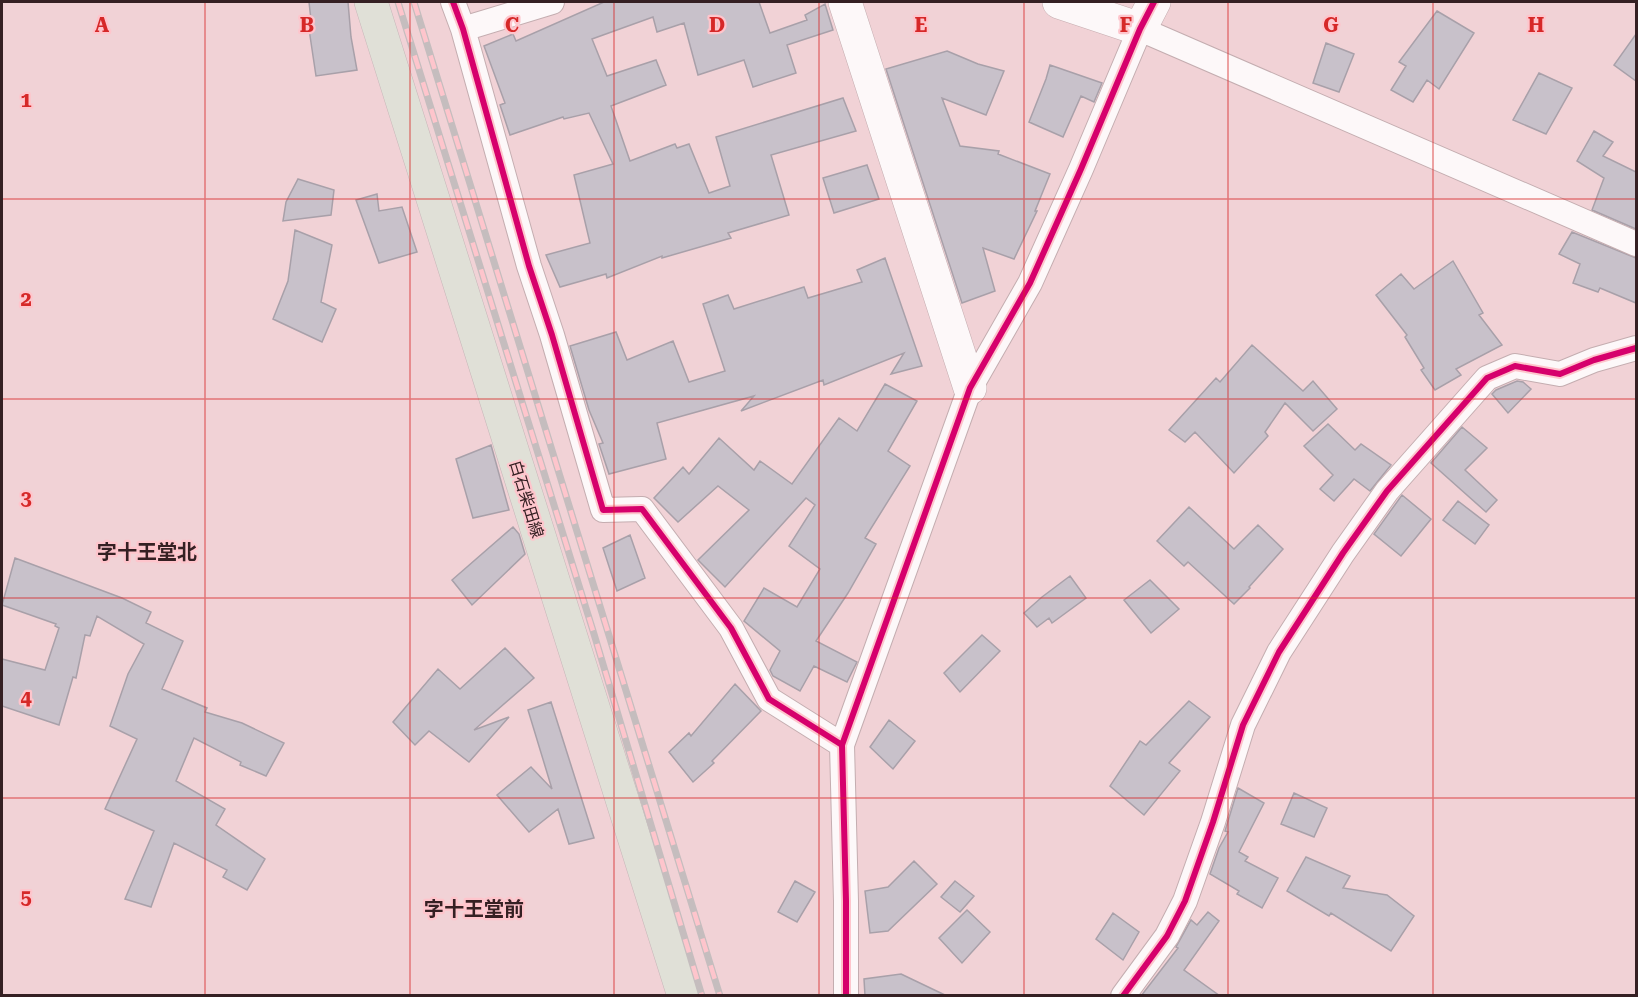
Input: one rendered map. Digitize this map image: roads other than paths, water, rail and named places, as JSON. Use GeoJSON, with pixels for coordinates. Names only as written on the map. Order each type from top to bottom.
{"type":"FeatureCollection","features":[{"type":"Feature","properties":{"kind":"main road","name":"白石柴田線"},"geometry":{"type":"LineString","coordinates":[[371,2],[684,996]]}},
{"type":"Feature","properties":{"kind":"street"},"geometry":{"type":"LineString","coordinates":[[453,2],[463,29],[529,266],[552,335],[603,510],[642,509],[731,628],[769,699],[842,745]]}},
{"type":"Feature","properties":{"kind":"street"},"geometry":{"type":"LineString","coordinates":[[463,29],[552,2]]}},
{"type":"Feature","properties":{"kind":"street"},"geometry":{"type":"LineString","coordinates":[[845,2],[970,388]]}},
{"type":"Feature","properties":{"kind":"street"},"geometry":{"type":"LineString","coordinates":[[1059,2],[1147,15],[1636,244]]}},
{"type":"Feature","properties":{"kind":"street"},"geometry":{"type":"LineString","coordinates":[[846,996],[842,745],[970,388],[1030,283],[1147,15]]}},
{"type":"Feature","properties":{"kind":"street"},"geometry":{"type":"LineString","coordinates":[[1123,996],[1167,936],[1185,901],[1243,724],[1279,652],[1343,553],[1387,491],[1487,378],[1515,366],[1560,374],[1594,360],[1636,348]]}},
{"type":"Feature","properties":{"kind":"railway"},"geometry":{"type":"LineString","coordinates":[[398,2],[594,634],[702,996]]}},
{"type":"Feature","properties":{"kind":"railway"},"geometry":{"type":"LineString","coordinates":[[414,2],[720,996]]}},
{"type":"Feature","properties":{"kind":"district","name":"字十王堂北"},"geometry":{"type":"Point","coordinates":[147,552]}},
{"type":"Feature","properties":{"kind":"district","name":"字十王堂前"},"geometry":{"type":"Point","coordinates":[474,909]}}]}
